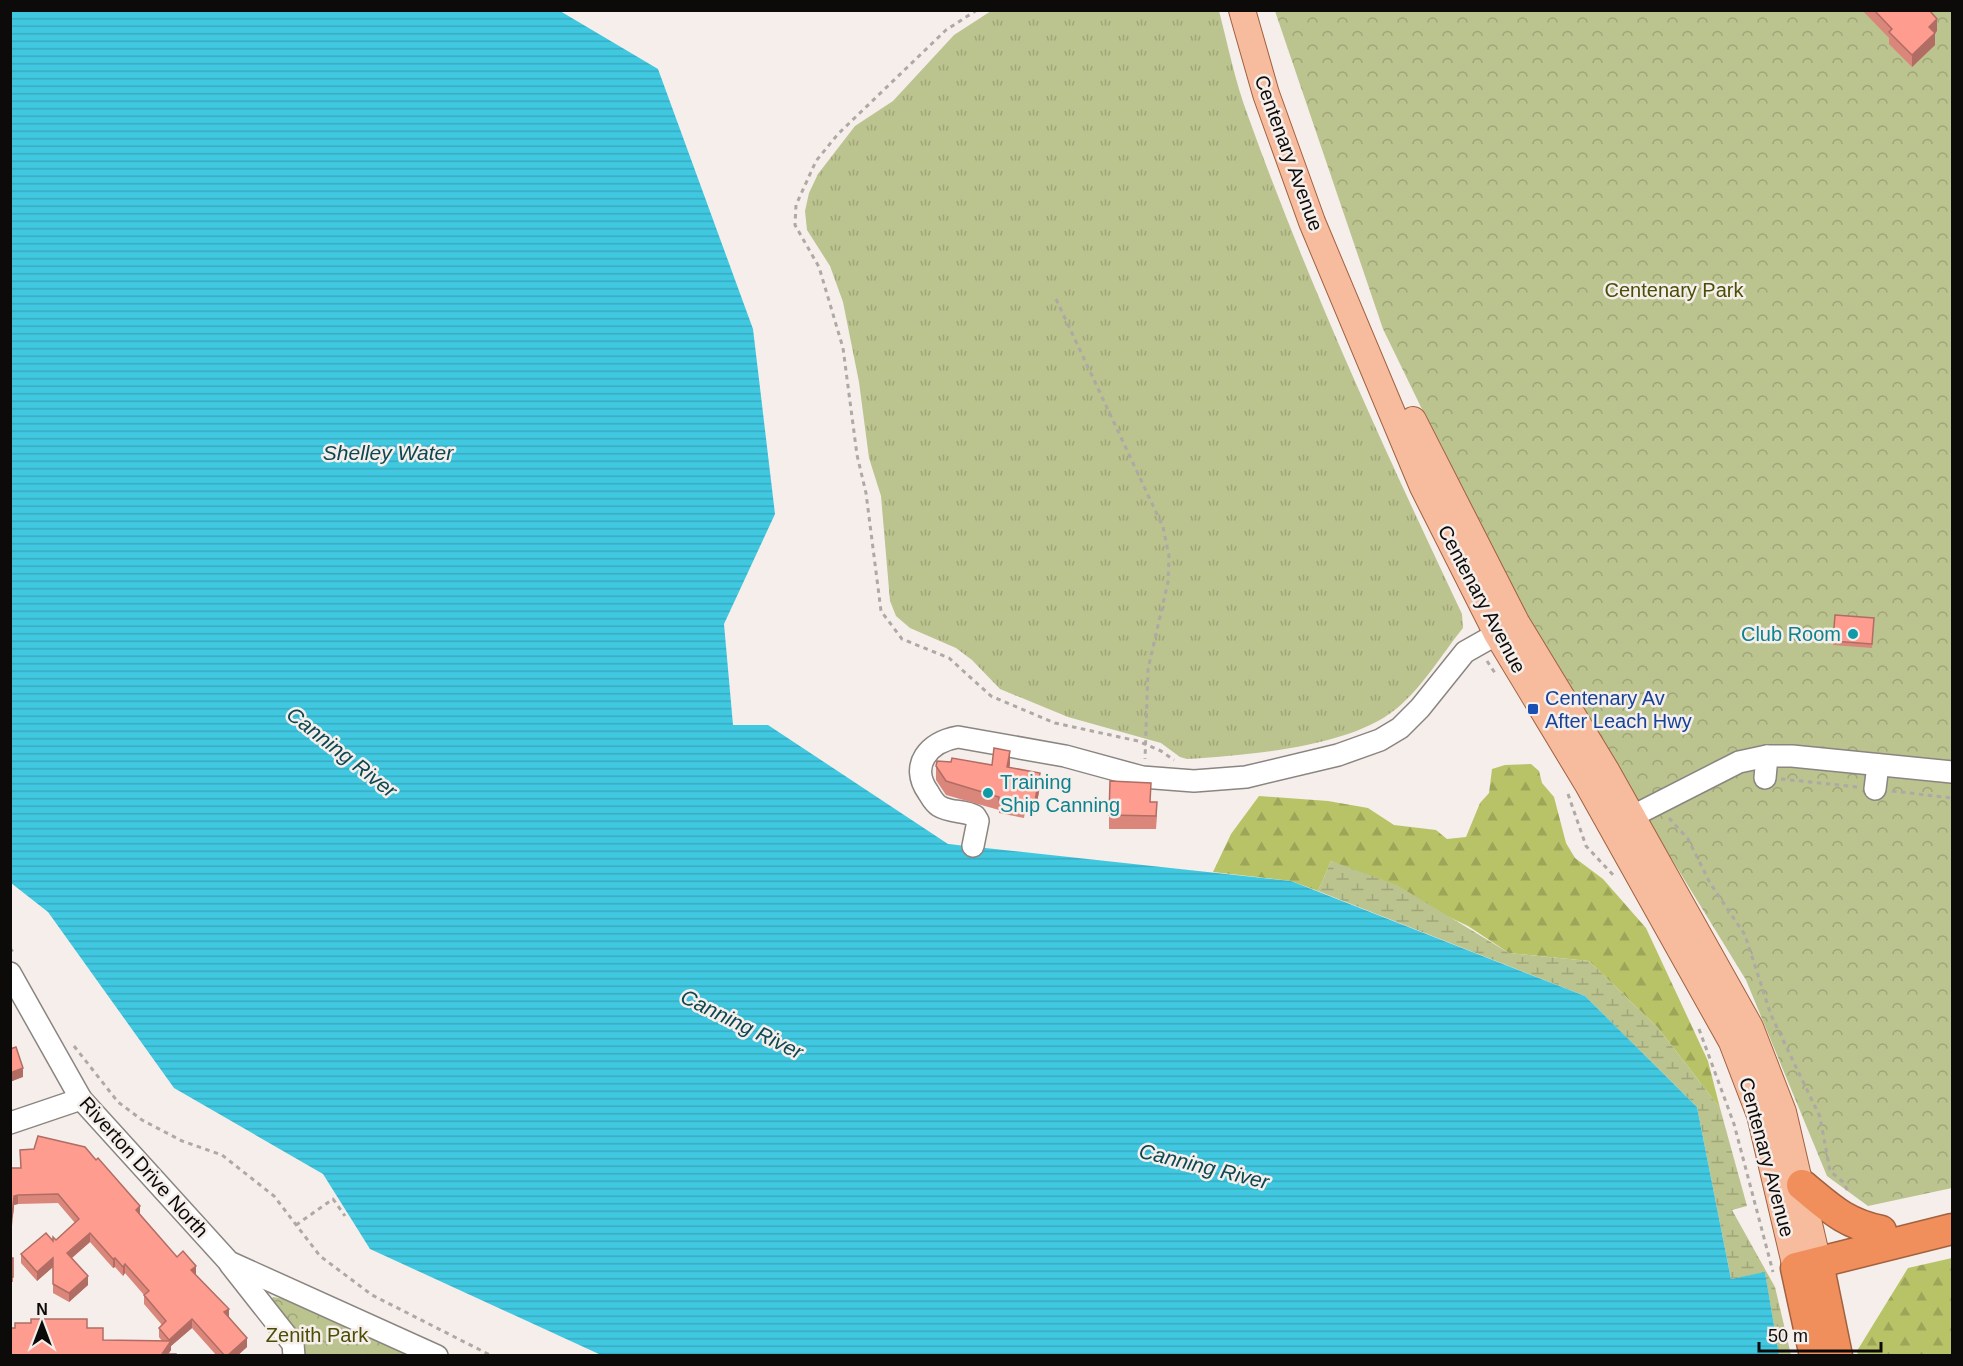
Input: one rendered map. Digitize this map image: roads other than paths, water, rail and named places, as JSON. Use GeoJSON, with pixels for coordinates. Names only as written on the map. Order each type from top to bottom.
{"type":"FeatureCollection","features":[{"type":"Feature","properties":{"kind":"highway"},"geometry":{"type":"LineString","coordinates":[[1802,1185],[1849,1221],[1881,1231]]}},
{"type":"Feature","properties":{"kind":"highway"},"geometry":{"type":"LineString","coordinates":[[1805,1257],[1881,1231],[1953,1213]]}},
{"type":"Feature","properties":{"kind":"highway"},"geometry":{"type":"LineString","coordinates":[[1805,1257],[1953,1229]]}},
{"type":"Feature","properties":{"kind":"highway"},"geometry":{"type":"LineString","coordinates":[[1805,1257],[1815,1356]]}},
{"type":"Feature","properties":{"kind":"highway"},"geometry":{"type":"LineString","coordinates":[[1805,1257],[1837,1356]]}},
{"type":"Feature","properties":{"kind":"main road","name":"Centenary Avenue"},"geometry":{"type":"LineString","coordinates":[[1242,10],[1266,94],[1312,222],[1423,487],[1507,628],[1633,816],[1750,1027],[1783,1112],[1802,1185],[1805,1257]]}},
{"type":"Feature","properties":{"kind":"main road","name":"Centenary Avenue"},"geometry":{"type":"LineString","coordinates":[[1258,10],[1305,159],[1337,243],[1426,449],[1507,628],[1587,783],[1731,1042],[1760,1115],[1805,1257]]}},
{"type":"Feature","properties":{"kind":"street"},"geometry":{"type":"LineString","coordinates":[[973,846],[978,821],[975,816],[938,806],[920,780],[919,769],[924,758],[937,744],[947,739],[958,737],[1065,756],[1142,777],[1194,781],[1246,777],[1338,755],[1380,740],[1400,728],[1420,708],[1465,652],[1507,628]]}},
{"type":"Feature","properties":{"kind":"street"},"geometry":{"type":"LineString","coordinates":[[1633,816],[1667,810],[1739,762],[1766,770],[1820,752],[1878,765],[1924,762],[1953,772]]}},
{"type":"Feature","properties":{"kind":"street"},"geometry":{"type":"LineString","coordinates":[[1875,789],[1878,765]]}},
{"type":"Feature","properties":{"kind":"street","name":"Riverton Drive North"},"geometry":{"type":"LineString","coordinates":[[14,965],[81,1100],[229,1262],[293,1344],[294,1356]]}},
{"type":"Feature","properties":{"kind":"street"},"geometry":{"type":"LineString","coordinates":[[10,1123],[81,1100]]}},
{"type":"Feature","properties":{"kind":"street","name":"Riverton Drive North"},"geometry":{"type":"LineString","coordinates":[[229,1262],[437,1356]]}},
{"type":"Feature","properties":{"kind":"water","name":"Shelley Water"},"geometry":{"type":"Polygon","coordinates":[[[10,11],[560,11],[658,69],[753,329],[775,514],[724,624],[733,725],[768,725],[948,844],[1291,881],[1585,996],[1697,1107],[1731,1279],[1765,1272],[1779,1355],[601,1355],[370,1249],[323,1174],[174,1088],[48,912],[11,883],[10,11]]]}},
{"type":"Feature","properties":{"kind":"place","name":"Club Room"},"geometry":{"type":"Point","coordinates":[1853,634]}},
{"type":"Feature","properties":{"kind":"place","name":"Centenary Av After Leach Hwy"},"geometry":{"type":"Point","coordinates":[1533,709]}},
{"type":"Feature","properties":{"kind":"place","name":"Training Ship Canning"},"geometry":{"type":"Point","coordinates":[988,793]}},
{"type":"Feature","properties":{"kind":"park label","name":"Centenary Park"},"geometry":{"type":"Point","coordinates":[1674,290]}},
{"type":"Feature","properties":{"kind":"park label","name":"Zenith Park"},"geometry":{"type":"Point","coordinates":[317,1335]}},
{"type":"Feature","properties":{"kind":"water label","name":"Canning River"},"geometry":{"type":"Point","coordinates":[342,752]}},
{"type":"Feature","properties":{"kind":"water label","name":"Canning River"},"geometry":{"type":"Point","coordinates":[742,1024]}},
{"type":"Feature","properties":{"kind":"water label","name":"Canning River"},"geometry":{"type":"Point","coordinates":[1204,1166]}}]}
